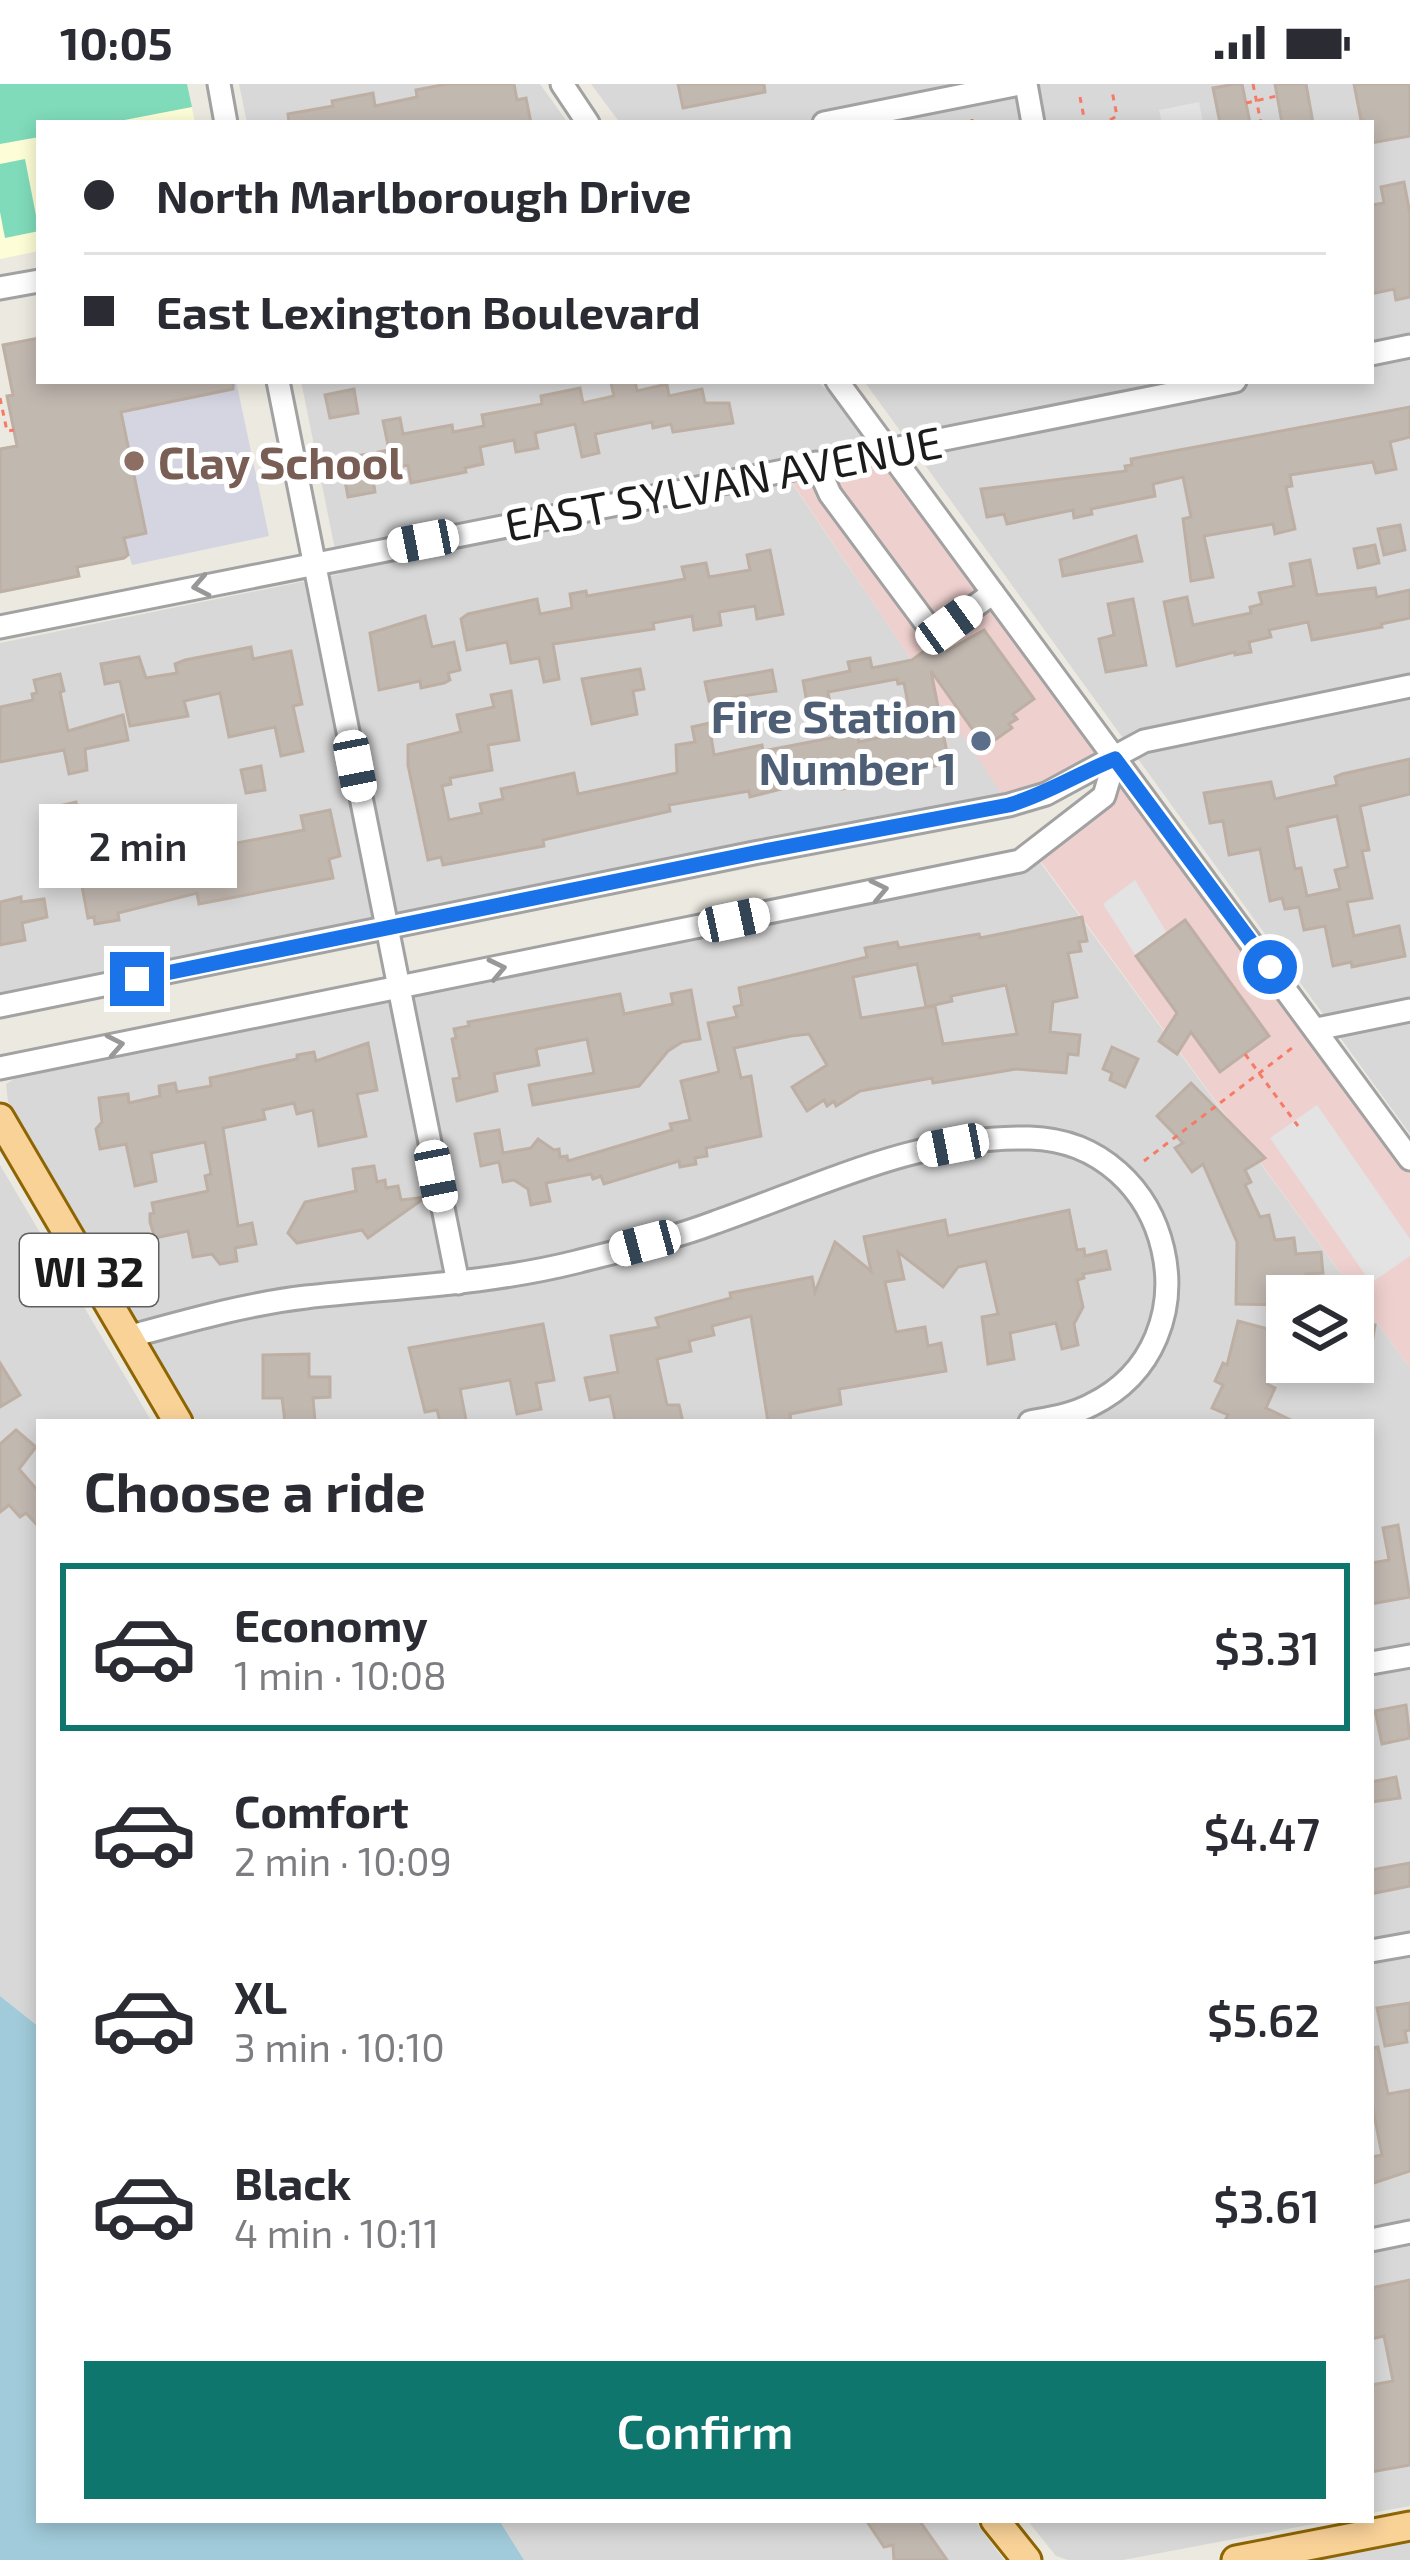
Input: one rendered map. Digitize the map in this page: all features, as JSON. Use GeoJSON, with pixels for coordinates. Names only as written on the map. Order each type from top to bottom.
{"type":"FeatureCollection","features":[{"type":"Feature","properties":{"kind":"main road","name":"WI 32"},"geometry":{"type":"LineString","coordinates":[[0,1118],[176,1419]]}},
{"type":"Feature","properties":{"kind":"main road"},"geometry":{"type":"LineString","coordinates":[[997,2523],[1027,2560]]}},
{"type":"Feature","properties":{"kind":"main road"},"geometry":{"type":"LineString","coordinates":[[1236,2560],[1276,2556],[1410,2526]]}},
{"type":"Feature","properties":{"kind":"street"},"geometry":{"type":"LineString","coordinates":[[219,84],[225,120]]}},
{"type":"Feature","properties":{"kind":"street"},"geometry":{"type":"LineString","coordinates":[[562,84],[586,120]]}},
{"type":"Feature","properties":{"kind":"street"},"geometry":{"type":"LineString","coordinates":[[839,120],[1022,84],[1032,120]]}},
{"type":"Feature","properties":{"kind":"street"},"geometry":{"type":"LineString","coordinates":[[888,86],[893,109]]}},
{"type":"Feature","properties":{"kind":"street"},"geometry":{"type":"LineString","coordinates":[[0,288],[36,281]]}},
{"type":"Feature","properties":{"kind":"street"},"geometry":{"type":"LineString","coordinates":[[1374,353],[1410,346]]}},
{"type":"Feature","properties":{"kind":"street"},"geometry":{"type":"LineString","coordinates":[[279,384],[458,1283]]}},
{"type":"Feature","properties":{"kind":"street"},"geometry":{"type":"LineString","coordinates":[[839,384],[1410,1159]]}},
{"type":"Feature","properties":{"kind":"street","name":"EAST SYLVAN AVENUE"},"geometry":{"type":"LineString","coordinates":[[0,627],[1219,384]]}},
{"type":"Feature","properties":{"kind":"street"},"geometry":{"type":"LineString","coordinates":[[816,464],[830,494],[928,626],[949,625],[993,593]]}},
{"type":"Feature","properties":{"kind":"street"},"geometry":{"type":"LineString","coordinates":[[0,1006],[1009,805],[1046,794],[1144,741],[1410,686]]}},
{"type":"Feature","properties":{"kind":"street"},"geometry":{"type":"LineString","coordinates":[[0,1068],[1020,861],[1104,796],[1115,759]]}},
{"type":"Feature","properties":{"kind":"street"},"geometry":{"type":"LineString","coordinates":[[1317,1029],[1410,1010]]}},
{"type":"Feature","properties":{"kind":"street"},"geometry":{"type":"LineString","coordinates":[[128,1337],[257,1304],[458,1283],[570,1263],[682,1233],[862,1166],[910,1154],[995,1140],[1066,1142],[1097,1156],[1124,1177],[1148,1207],[1163,1244],[1166,1294],[1162,1320],[1120,1386],[1092,1405],[1041,1419]]}},
{"type":"Feature","properties":{"kind":"street"},"geometry":{"type":"LineString","coordinates":[[1374,1663],[1410,1656]]}},
{"type":"Feature","properties":{"kind":"street"},"geometry":{"type":"LineString","coordinates":[[1374,1951],[1410,1944]]}},
{"type":"Feature","properties":{"kind":"street"},"geometry":{"type":"LineString","coordinates":[[1374,2239],[1410,2231]]}},
{"type":"Feature","properties":{"kind":"path"},"geometry":{"type":"LineString","coordinates":[[1253,84],[1260,120]]}},
{"type":"Feature","properties":{"kind":"path"},"geometry":{"type":"LineString","coordinates":[[1110,120],[1117,116],[1112,91]]}},
{"type":"Feature","properties":{"kind":"path"},"geometry":{"type":"LineString","coordinates":[[1246,103],[1277,96]]}},
{"type":"Feature","properties":{"kind":"path"},"geometry":{"type":"LineString","coordinates":[[1080,98],[1084,120]]}},
{"type":"Feature","properties":{"kind":"path"},"geometry":{"type":"LineString","coordinates":[[0,398],[7,431],[14,430]]}},
{"type":"Feature","properties":{"kind":"path"},"geometry":{"type":"LineString","coordinates":[[1144,1161],[1296,1045]]}},
{"type":"Feature","properties":{"kind":"path"},"geometry":{"type":"LineString","coordinates":[[1245,1054],[1298,1126]]}},
{"type":"Feature","properties":{"kind":"shaded area"},"geometry":{"type":"Polygon","coordinates":[[[0,84],[187,84],[194,120],[36,120],[36,252],[0,259],[0,84]]]}},
{"type":"Feature","properties":{"kind":"shaded area"},"geometry":{"type":"Polygon","coordinates":[[[239,84],[540,84],[566,120],[246,120],[239,84]]]}},
{"type":"Feature","properties":{"kind":"shaded area"},"geometry":{"type":"Polygon","coordinates":[[[591,84],[1410,84],[1410,1134],[866,384],[1374,384],[1374,120],[618,120],[591,84]]]}},
{"type":"Feature","properties":{"kind":"shaded area"},"geometry":{"type":"Polygon","coordinates":[[[1199,102],[1202,120],[1161,120],[1159,110],[1199,102]]]}},
{"type":"Feature","properties":{"kind":"shaded area"},"geometry":{"type":"Polygon","coordinates":[[[191,384],[237,384],[269,536],[132,565],[124,538],[146,533],[117,394],[191,384]]]}},
{"type":"Feature","properties":{"kind":"shaded area"},"geometry":{"type":"Polygon","coordinates":[[[302,384],[820,384],[890,450],[783,470],[1002,793],[0,993],[0,643],[340,574],[302,384]]]}},
{"type":"Feature","properties":{"kind":"shaded area"},"geometry":{"type":"Polygon","coordinates":[[[890,450],[1410,1159],[1410,1368],[1374,1319],[1374,1275],[1342,1275],[1034,852],[1104,796],[1115,760],[1009,805],[783,469],[890,450]]]}},
{"type":"Feature","properties":{"kind":"shaded area"},"geometry":{"type":"Polygon","coordinates":[[[1040,862],[1342,1275],[1266,1275],[1266,1383],[1374,1383],[1374,1319],[1410,1368],[1410,2506],[1374,2512],[1374,1419],[195,1419],[8,1102],[6,1084],[19,1076],[1040,862]]]}},
{"type":"Feature","properties":{"kind":"shaded area"},"geometry":{"type":"Polygon","coordinates":[[[1135,880],[1167,933],[1136,956],[1103,904],[1135,880]]]}},
{"type":"Feature","properties":{"kind":"shaded area"},"geometry":{"type":"Polygon","coordinates":[[[1317,1105],[1410,1239],[1410,1256],[1374,1281],[1374,1275],[1365,1275],[1270,1138],[1317,1105]]]}},
{"type":"Feature","properties":{"kind":"shaded area"},"geometry":{"type":"Polygon","coordinates":[[[0,1165],[150,1419],[36,1419],[36,2025],[0,1996],[0,1165]]]}},
{"type":"Feature","properties":{"kind":"shaded area"},"geometry":{"type":"Polygon","coordinates":[[[501,2523],[976,2523],[1004,2560],[524,2560],[501,2523]]]}},
{"type":"Feature","properties":{"kind":"shaded area"},"geometry":{"type":"Polygon","coordinates":[[[1029,2523],[1319,2523],[1123,2560],[1056,2556],[1029,2523]]]}},
{"type":"Feature","properties":{"kind":"shaded area"},"geometry":{"type":"Polygon","coordinates":[[[1410,2526],[1410,2560],[1233,2560],[1410,2526]]]}},
{"type":"Feature","properties":{"kind":"green space"},"geometry":{"type":"Polygon","coordinates":[[[0,84],[187,84],[192,107],[125,120],[36,120],[36,138],[0,144],[0,84]]]}},
{"type":"Feature","properties":{"kind":"green space"},"geometry":{"type":"Polygon","coordinates":[[[25,159],[36,232],[5,238],[0,164],[25,159]]]}},
{"type":"Feature","properties":{"kind":"water"},"geometry":{"type":"Polygon","coordinates":[[[0,1996],[36,2025],[36,2523],[501,2523],[524,2560],[0,2560],[0,1996]]]}},
{"type":"Feature","properties":{"kind":"building"},"geometry":{"type":"Polygon","coordinates":[[[447,84],[514,84],[517,100],[526,98],[530,120],[289,120],[288,114],[333,106],[332,101],[373,93],[375,106],[417,97],[416,90],[447,84]]]}},
{"type":"Feature","properties":{"kind":"building"},"geometry":{"type":"Polygon","coordinates":[[[678,84],[764,84],[765,92],[683,108],[678,84]]]}},
{"type":"Feature","properties":{"kind":"building"},"geometry":{"type":"Polygon","coordinates":[[[1242,84],[1249,120],[1219,120],[1213,88],[1242,84]]]}},
{"type":"Feature","properties":{"kind":"building"},"geometry":{"type":"Polygon","coordinates":[[[1275,84],[1306,84],[1312,120],[1281,120],[1275,84]]]}},
{"type":"Feature","properties":{"kind":"building"},"geometry":{"type":"Polygon","coordinates":[[[1354,84],[1410,84],[1410,136],[1374,142],[1374,120],[1361,120],[1354,84]]]}},
{"type":"Feature","properties":{"kind":"building"},"geometry":{"type":"Polygon","coordinates":[[[1404,182],[1410,214],[1410,297],[1396,300],[1394,289],[1374,293],[1374,205],[1384,203],[1381,187],[1404,182]]]}},
{"type":"Feature","properties":{"kind":"building"},"geometry":{"type":"Polygon","coordinates":[[[36,339],[36,384],[233,384],[233,389],[121,412],[146,533],[124,538],[128,555],[124,558],[77,567],[79,576],[0,592],[0,449],[17,446],[3,345],[36,339]]]}},
{"type":"Feature","properties":{"kind":"building"},"geometry":{"type":"Polygon","coordinates":[[[611,384],[636,384],[637,391],[667,384],[669,396],[702,389],[705,403],[729,403],[733,423],[673,432],[671,424],[653,428],[652,422],[595,434],[599,453],[582,457],[575,424],[535,433],[538,448],[516,452],[514,440],[480,447],[483,464],[465,468],[466,472],[411,483],[408,465],[372,473],[375,492],[348,497],[341,459],[389,450],[383,421],[400,418],[403,434],[452,425],[453,432],[484,426],[482,415],[542,404],[541,396],[580,388],[583,403],[614,396],[611,384]]]}},
{"type":"Feature","properties":{"kind":"building"},"geometry":{"type":"Polygon","coordinates":[[[354,389],[358,413],[330,418],[325,395],[354,389]]]}},
{"type":"Feature","properties":{"kind":"building"},"geometry":{"type":"Polygon","coordinates":[[[1410,407],[1410,437],[1390,442],[1396,469],[1376,473],[1373,462],[1290,475],[1292,486],[1286,487],[1295,529],[1275,534],[1273,524],[1204,536],[1213,577],[1191,581],[1183,519],[1191,517],[1183,477],[1153,484],[1155,496],[1091,509],[1092,514],[1074,518],[1073,510],[1007,524],[1004,514],[987,517],[981,489],[1126,471],[1131,459],[1410,407]]]}},
{"type":"Feature","properties":{"kind":"building"},"geometry":{"type":"Polygon","coordinates":[[[1400,525],[1405,550],[1384,555],[1378,529],[1400,525]]]}},
{"type":"Feature","properties":{"kind":"building"},"geometry":{"type":"Polygon","coordinates":[[[1136,536],[1142,561],[1063,576],[1060,560],[1136,536]]]}},
{"type":"Feature","properties":{"kind":"building"},"geometry":{"type":"Polygon","coordinates":[[[1375,545],[1379,563],[1358,568],[1354,549],[1375,545]]]}},
{"type":"Feature","properties":{"kind":"building"},"geometry":{"type":"Polygon","coordinates":[[[770,550],[783,614],[757,619],[755,606],[719,612],[721,625],[694,630],[692,616],[653,623],[654,629],[553,644],[559,679],[544,682],[539,658],[511,663],[507,642],[467,650],[461,619],[468,614],[537,599],[540,614],[572,608],[570,594],[586,591],[587,596],[685,579],[682,567],[706,563],[709,577],[750,570],[747,555],[770,550]]]}},
{"type":"Feature","properties":{"kind":"building"},"geometry":{"type":"Polygon","coordinates":[[[1310,560],[1317,595],[1375,588],[1377,597],[1410,590],[1410,618],[1312,640],[1308,622],[1269,630],[1271,637],[1249,642],[1251,652],[1177,666],[1164,602],[1187,597],[1193,625],[1251,613],[1250,607],[1262,604],[1259,593],[1294,586],[1290,564],[1310,560]]]}},
{"type":"Feature","properties":{"kind":"building"},"geometry":{"type":"Polygon","coordinates":[[[1133,599],[1146,665],[1106,672],[1099,639],[1114,635],[1108,604],[1133,599]]]}},
{"type":"Feature","properties":{"kind":"building"},"geometry":{"type":"Polygon","coordinates":[[[425,616],[432,647],[454,642],[460,670],[448,673],[450,680],[444,683],[421,688],[420,681],[379,690],[370,633],[425,616]]]}},
{"type":"Feature","properties":{"kind":"building"},"geometry":{"type":"Polygon","coordinates":[[[984,630],[1034,699],[1013,714],[1017,719],[1009,724],[1012,728],[985,747],[931,671],[949,763],[920,769],[919,763],[865,774],[867,784],[842,789],[839,774],[750,797],[749,791],[669,805],[670,811],[543,840],[544,846],[443,865],[441,857],[428,860],[408,745],[461,732],[457,715],[494,707],[491,695],[511,691],[519,740],[488,745],[492,770],[450,778],[451,784],[442,786],[449,820],[482,813],[480,804],[503,799],[501,789],[574,773],[578,794],[677,773],[676,745],[695,742],[692,727],[709,723],[714,755],[857,733],[859,742],[913,730],[904,683],[898,684],[897,679],[828,692],[829,698],[807,703],[803,681],[850,671],[848,662],[870,658],[872,668],[912,660],[939,640],[947,651],[984,630]]]}},
{"type":"Feature","properties":{"kind":"building"},"geometry":{"type":"Polygon","coordinates":[[[251,647],[253,659],[291,651],[302,704],[293,706],[303,751],[281,756],[275,727],[229,737],[220,693],[184,701],[188,716],[130,726],[120,681],[105,684],[101,664],[139,657],[146,678],[177,673],[175,664],[185,660],[251,647]]]}},
{"type":"Feature","properties":{"kind":"building"},"geometry":{"type":"Polygon","coordinates":[[[640,669],[644,689],[633,691],[637,714],[592,724],[582,679],[640,669]]]}},
{"type":"Feature","properties":{"kind":"building"},"geometry":{"type":"Polygon","coordinates":[[[772,670],[776,691],[709,701],[705,682],[772,670]]]}},
{"type":"Feature","properties":{"kind":"building"},"geometry":{"type":"Polygon","coordinates":[[[60,674],[68,731],[123,715],[128,740],[85,749],[87,770],[69,774],[64,750],[0,762],[0,707],[33,700],[32,694],[37,693],[34,680],[60,674]]]}},
{"type":"Feature","properties":{"kind":"building"},"geometry":{"type":"Polygon","coordinates":[[[1410,759],[1410,794],[1360,806],[1369,850],[1362,851],[1372,898],[1347,902],[1354,936],[1399,926],[1405,956],[1352,967],[1351,962],[1333,966],[1325,926],[1304,930],[1299,907],[1285,909],[1282,898],[1270,901],[1260,849],[1229,855],[1223,821],[1210,823],[1204,793],[1271,782],[1275,799],[1337,785],[1335,777],[1410,759]],[[1337,816],[1287,827],[1295,869],[1301,868],[1307,896],[1340,889],[1335,870],[1348,867],[1337,816]]]}},
{"type":"Feature","properties":{"kind":"building"},"geometry":{"type":"Polygon","coordinates":[[[261,766],[265,790],[246,793],[241,770],[261,766]]]}},
{"type":"Feature","properties":{"kind":"building"},"geometry":{"type":"Polygon","coordinates":[[[76,802],[81,825],[59,830],[55,807],[76,802]]]}},
{"type":"Feature","properties":{"kind":"building"},"geometry":{"type":"Polygon","coordinates":[[[330,810],[340,856],[329,859],[333,878],[199,904],[197,893],[118,913],[119,920],[95,924],[94,917],[88,918],[83,862],[107,857],[112,886],[143,880],[139,859],[304,830],[301,816],[330,810]]]}},
{"type":"Feature","properties":{"kind":"building"},"geometry":{"type":"Polygon","coordinates":[[[21,897],[21,902],[44,899],[47,917],[22,923],[25,940],[0,945],[0,902],[21,897]]]}},
{"type":"Feature","properties":{"kind":"building"},"geometry":{"type":"Polygon","coordinates":[[[1082,917],[1087,941],[1079,942],[1081,951],[1068,953],[1077,997],[1053,1002],[1050,1032],[1080,1035],[1078,1055],[1068,1054],[1066,1073],[1016,1069],[933,1083],[932,1078],[860,1091],[836,1106],[834,1101],[827,1106],[824,1100],[807,1111],[792,1087],[827,1065],[809,1034],[791,1036],[734,1048],[741,1078],[751,1076],[761,1136],[706,1148],[707,1156],[695,1158],[696,1164],[680,1167],[679,1161],[604,1184],[601,1176],[593,1179],[591,1174],[546,1183],[550,1201],[531,1205],[528,1189],[514,1180],[503,1182],[499,1162],[481,1166],[475,1134],[499,1130],[503,1153],[531,1148],[538,1139],[559,1149],[560,1157],[567,1156],[568,1161],[672,1130],[670,1124],[690,1120],[681,1081],[719,1072],[708,1023],[737,1017],[734,1007],[742,1005],[739,988],[867,957],[865,948],[897,942],[899,948],[979,934],[980,938],[1082,917]],[[917,964],[853,977],[861,1018],[935,1006],[943,1044],[1017,1034],[1006,985],[951,996],[952,1001],[926,1007],[917,964]]]}},
{"type":"Feature","properties":{"kind":"building"},"geometry":{"type":"Polygon","coordinates":[[[1185,920],[1269,1036],[1220,1072],[1191,1032],[1177,1054],[1159,1041],[1177,1013],[1136,956],[1185,920]]]}},
{"type":"Feature","properties":{"kind":"building"},"geometry":{"type":"Polygon","coordinates":[[[691,990],[700,1039],[668,1051],[639,1086],[533,1105],[529,1085],[594,1073],[587,1039],[536,1049],[539,1065],[494,1074],[497,1091],[457,1101],[453,1079],[460,1078],[452,1039],[456,1038],[454,1029],[469,1026],[468,1022],[620,994],[624,1014],[673,1004],[671,994],[691,990]]]}},
{"type":"Feature","properties":{"kind":"building"},"geometry":{"type":"Polygon","coordinates":[[[368,1043],[377,1090],[357,1094],[366,1136],[319,1146],[313,1110],[297,1114],[294,1103],[263,1110],[265,1119],[223,1128],[238,1226],[252,1223],[256,1244],[235,1248],[237,1261],[220,1264],[212,1254],[193,1257],[188,1231],[155,1238],[150,1222],[152,1203],[208,1191],[205,1176],[211,1174],[205,1142],[151,1153],[156,1181],[135,1186],[126,1144],[100,1149],[96,1129],[102,1122],[99,1098],[128,1094],[129,1103],[160,1096],[159,1086],[175,1083],[177,1092],[211,1086],[210,1078],[314,1052],[316,1061],[368,1043]]]}},
{"type":"Feature","properties":{"kind":"building"},"geometry":{"type":"Polygon","coordinates":[[[1112,1047],[1138,1059],[1125,1087],[1110,1080],[1112,1073],[1103,1069],[1112,1047]]]}},
{"type":"Feature","properties":{"kind":"building"},"geometry":{"type":"Polygon","coordinates":[[[1191,1083],[1265,1158],[1245,1170],[1251,1182],[1245,1185],[1260,1217],[1269,1215],[1275,1240],[1294,1238],[1296,1254],[1321,1252],[1323,1273],[1266,1275],[1266,1305],[1236,1304],[1237,1242],[1203,1164],[1192,1172],[1175,1148],[1183,1143],[1157,1116],[1191,1083]]]}},
{"type":"Feature","properties":{"kind":"building"},"geometry":{"type":"Polygon","coordinates":[[[374,1166],[377,1182],[385,1180],[386,1188],[398,1186],[401,1200],[426,1197],[368,1238],[362,1230],[297,1243],[288,1233],[305,1202],[356,1191],[353,1169],[374,1166]]]}},
{"type":"Feature","properties":{"kind":"building"},"geometry":{"type":"Polygon","coordinates":[[[1069,1210],[1077,1250],[1084,1249],[1085,1256],[1106,1251],[1110,1269],[1083,1274],[1077,1280],[1083,1307],[1074,1324],[1078,1345],[1062,1349],[1056,1323],[1010,1333],[1014,1359],[988,1364],[982,1317],[998,1314],[986,1261],[958,1267],[943,1287],[898,1252],[904,1279],[885,1282],[896,1332],[925,1327],[928,1346],[941,1343],[946,1371],[839,1389],[841,1404],[790,1414],[791,1419],[768,1419],[751,1316],[712,1326],[714,1335],[689,1341],[691,1351],[657,1359],[667,1405],[679,1405],[682,1419],[615,1419],[610,1396],[590,1400],[585,1378],[618,1372],[611,1336],[659,1327],[656,1318],[731,1298],[730,1293],[812,1277],[815,1292],[835,1242],[871,1271],[864,1237],[945,1220],[948,1236],[1069,1210]]]}},
{"type":"Feature","properties":{"kind":"building"},"geometry":{"type":"Polygon","coordinates":[[[1238,1321],[1266,1329],[1266,1383],[1275,1388],[1266,1408],[1289,1419],[1226,1419],[1228,1415],[1212,1408],[1223,1385],[1215,1381],[1223,1363],[1227,1365],[1238,1321]]]}},
{"type":"Feature","properties":{"kind":"building"},"geometry":{"type":"Polygon","coordinates":[[[543,1324],[554,1380],[536,1383],[541,1409],[517,1414],[510,1380],[460,1389],[466,1419],[439,1419],[437,1410],[425,1412],[409,1348],[543,1324]]]}},
{"type":"Feature","properties":{"kind":"building"},"geometry":{"type":"Polygon","coordinates":[[[309,1354],[309,1377],[330,1377],[330,1397],[313,1398],[315,1419],[285,1419],[282,1398],[263,1398],[263,1355],[309,1354]]]}},
{"type":"Feature","properties":{"kind":"building"},"geometry":{"type":"Polygon","coordinates":[[[0,1363],[20,1395],[0,1407],[0,1363]]]}},
{"type":"Feature","properties":{"kind":"building"},"geometry":{"type":"Polygon","coordinates":[[[16,1430],[36,1447],[19,1469],[36,1489],[36,1524],[9,1505],[0,1512],[0,1444],[16,1430]]]}},
{"type":"Feature","properties":{"kind":"building"},"geometry":{"type":"Polygon","coordinates":[[[1398,1525],[1410,1597],[1374,1603],[1374,1562],[1389,1560],[1383,1528],[1398,1525]]]}},
{"type":"Feature","properties":{"kind":"building"},"geometry":{"type":"Polygon","coordinates":[[[1406,1705],[1410,1738],[1382,1744],[1375,1711],[1406,1705]]]}},
{"type":"Feature","properties":{"kind":"building"},"geometry":{"type":"Polygon","coordinates":[[[1396,1777],[1400,1798],[1374,1802],[1374,1781],[1396,1777]]]}},
{"type":"Feature","properties":{"kind":"building"},"geometry":{"type":"Polygon","coordinates":[[[1410,1863],[1410,1886],[1374,1893],[1374,1869],[1410,1863]]]}},
{"type":"Feature","properties":{"kind":"building"},"geometry":{"type":"Polygon","coordinates":[[[1410,2003],[1407,2042],[1385,2046],[1377,2008],[1410,2003]]]}},
{"type":"Feature","properties":{"kind":"building"},"geometry":{"type":"Polygon","coordinates":[[[1378,2047],[1388,2094],[1410,2090],[1410,2171],[1374,2183],[1374,2156],[1382,2155],[1374,2114],[1374,2048],[1378,2047]]]}},
{"type":"Feature","properties":{"kind":"building"},"geometry":{"type":"Polygon","coordinates":[[[1410,2280],[1410,2465],[1374,2471],[1374,2384],[1393,2381],[1384,2336],[1374,2338],[1374,2287],[1410,2280]]]}},
{"type":"Feature","properties":{"kind":"building"},"geometry":{"type":"Polygon","coordinates":[[[868,2523],[921,2523],[947,2560],[894,2560],[893,2545],[884,2547],[868,2523]]]}},
{"type":"Feature","properties":{"kind":"place","name":"Clay School"},"geometry":{"type":"Point","coordinates":[134,461]}},
{"type":"Feature","properties":{"kind":"place","name":"Fire Station Number 1"},"geometry":{"type":"Point","coordinates":[981,741]}},
{"type":"Feature","properties":{"kind":"route"},"geometry":{"type":"LineString","coordinates":[[137,979],[1009,805],[1046,794],[1115,759],[1270,967]]}}]}
